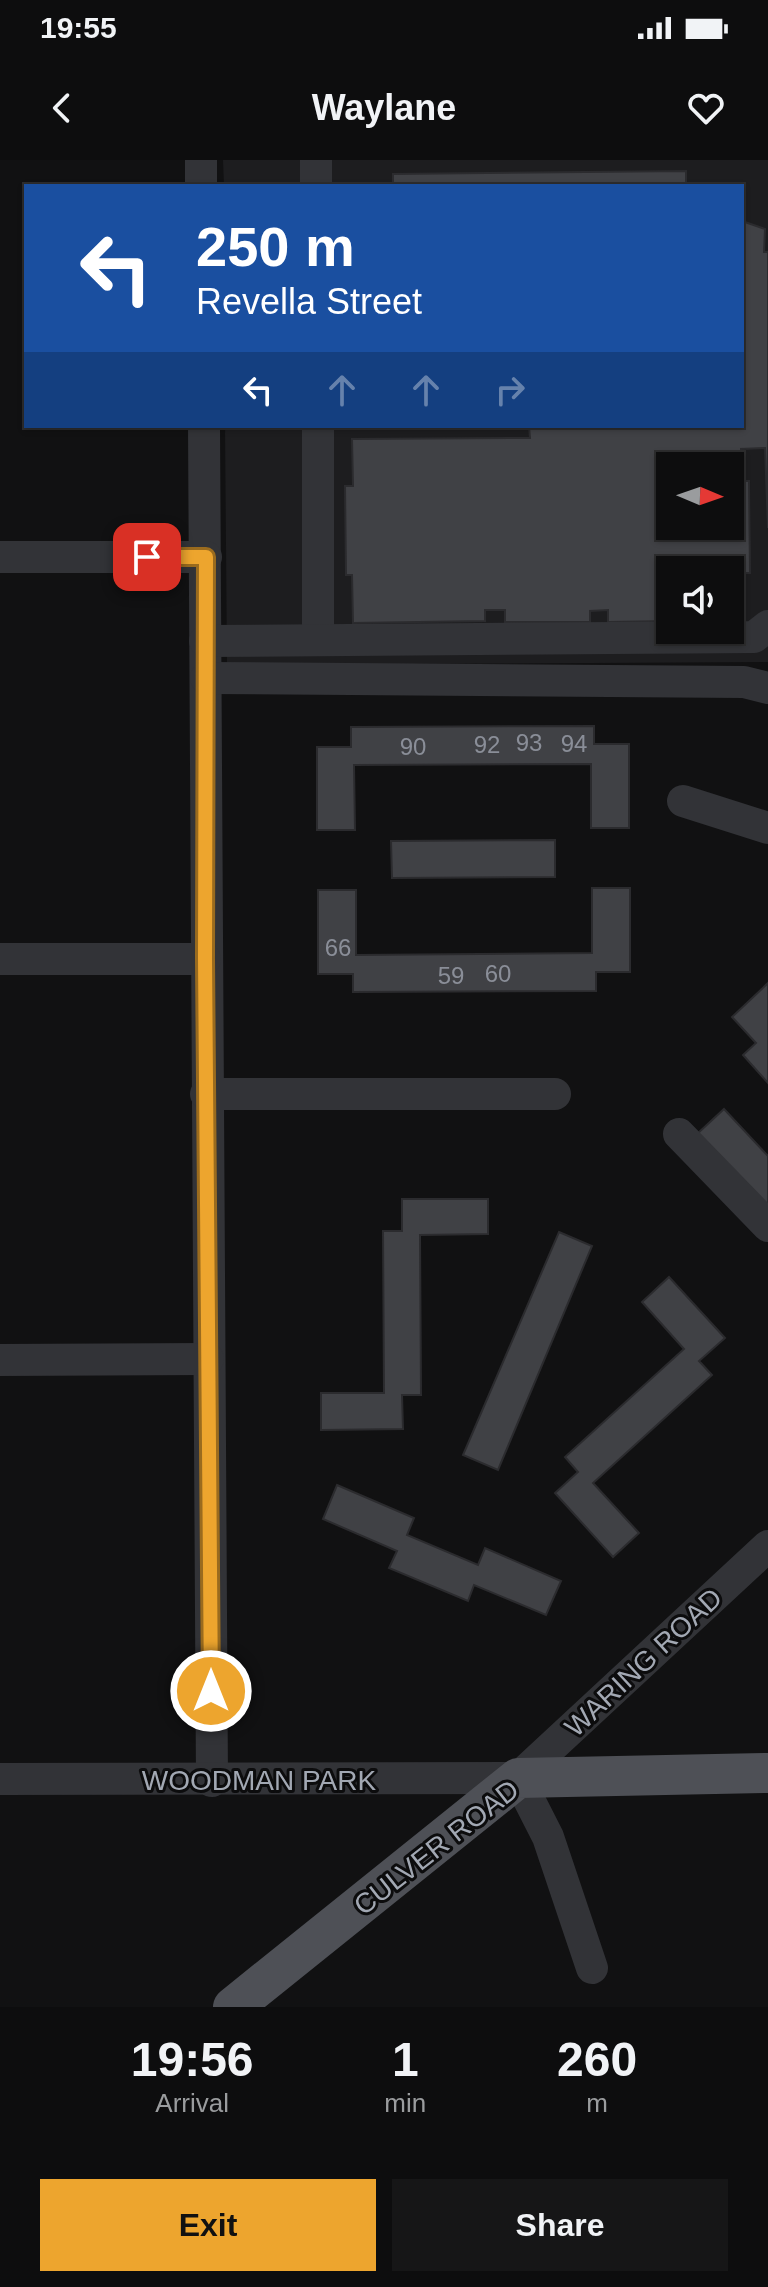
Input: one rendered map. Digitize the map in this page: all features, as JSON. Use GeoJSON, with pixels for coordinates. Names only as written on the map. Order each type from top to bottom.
{"type":"FeatureCollection","features":[{"type":"Feature","properties":{"kind":"main road","name":"CULVER ROAD"},"geometry":{"type":"LineString","coordinates":[[233,2007],[518,1778],[768,1773]]}},
{"type":"Feature","properties":{"kind":"street"},"geometry":{"type":"LineString","coordinates":[[201,160],[201,184]]}},
{"type":"Feature","properties":{"kind":"street"},"geometry":{"type":"LineString","coordinates":[[316,160],[316,184]]}},
{"type":"Feature","properties":{"kind":"street"},"geometry":{"type":"LineString","coordinates":[[204,428],[212,1781]]}},
{"type":"Feature","properties":{"kind":"street"},"geometry":{"type":"LineString","coordinates":[[318,428],[318,640]]}},
{"type":"Feature","properties":{"kind":"street"},"geometry":{"type":"LineString","coordinates":[[0,557],[206,557]]}},
{"type":"Feature","properties":{"kind":"street"},"geometry":{"type":"LineString","coordinates":[[205,641],[754,637],[768,626]]}},
{"type":"Feature","properties":{"kind":"street"},"geometry":{"type":"LineString","coordinates":[[206,678],[744,682],[768,688]]}},
{"type":"Feature","properties":{"kind":"street"},"geometry":{"type":"LineString","coordinates":[[683,801],[766,821]]}},
{"type":"Feature","properties":{"kind":"street"},"geometry":{"type":"LineString","coordinates":[[0,959],[205,959]]}},
{"type":"Feature","properties":{"kind":"street"},"geometry":{"type":"LineString","coordinates":[[206,1094],[555,1094]]}},
{"type":"Feature","properties":{"kind":"street"},"geometry":{"type":"LineString","coordinates":[[679,1134],[768,1226]]}},
{"type":"Feature","properties":{"kind":"street"},"geometry":{"type":"LineString","coordinates":[[0,1360],[208,1359]]}},
{"type":"Feature","properties":{"kind":"street","name":"WARING ROAD"},"geometry":{"type":"LineString","coordinates":[[518,1778],[768,1546]]}},
{"type":"Feature","properties":{"kind":"street"},"geometry":{"type":"LineString","coordinates":[[518,1778],[548,1837],[592,1968]]}},
{"type":"Feature","properties":{"kind":"street","name":"WOODMAN PARK"},"geometry":{"type":"LineString","coordinates":[[0,1779],[212,1781],[518,1778]]}},
{"type":"Feature","properties":{"kind":"shaded area"},"geometry":{"type":"Polygon","coordinates":[[[223,160],[768,160],[768,662],[227,665],[225,428],[744,428],[744,184],[224,184],[223,160]]]}},
{"type":"Feature","properties":{"kind":"building"},"geometry":{"type":"Polygon","coordinates":[[[686,171],[686,184],[393,184],[393,174],[686,171]]]}},
{"type":"Feature","properties":{"kind":"building"},"geometry":{"type":"Polygon","coordinates":[[[744,222],[765,229],[764,252],[768,252],[768,528],[765,448],[741,449],[741,452],[656,452],[656,540],[744,540],[744,481],[749,481],[750,573],[744,573],[744,556],[656,556],[656,621],[608,622],[608,610],[590,611],[590,622],[505,622],[505,610],[485,610],[485,621],[353,623],[352,575],[346,575],[345,486],[353,486],[352,439],[530,438],[529,428],[744,428],[744,222]]]}},
{"type":"Feature","properties":{"kind":"building"},"geometry":{"type":"Polygon","coordinates":[[[594,726],[594,744],[629,744],[629,828],[591,828],[591,764],[354,765],[355,830],[317,830],[317,747],[351,747],[351,727],[594,726]]]}},
{"type":"Feature","properties":{"kind":"building"},"geometry":{"type":"Polygon","coordinates":[[[555,840],[555,877],[392,878],[391,841],[555,840]]]}},
{"type":"Feature","properties":{"kind":"building"},"geometry":{"type":"Polygon","coordinates":[[[592,888],[630,888],[630,972],[596,972],[596,991],[353,992],[353,974],[318,974],[318,890],[356,890],[356,955],[592,953],[592,888]]]}},
{"type":"Feature","properties":{"kind":"building"},"geometry":{"type":"Polygon","coordinates":[[[768,983],[768,1083],[743,1055],[756,1043],[732,1017],[768,983]]]}},
{"type":"Feature","properties":{"kind":"building"},"geometry":{"type":"Polygon","coordinates":[[[724,1109],[768,1156],[768,1211],[697,1134],[724,1109]]]}},
{"type":"Feature","properties":{"kind":"building"},"geometry":{"type":"Polygon","coordinates":[[[402,1199],[488,1199],[488,1234],[420,1235],[421,1395],[402,1395],[403,1429],[321,1430],[321,1393],[384,1393],[383,1231],[402,1231],[402,1199]]]}},
{"type":"Feature","properties":{"kind":"building"},"geometry":{"type":"Polygon","coordinates":[[[559,1232],[592,1246],[498,1470],[463,1455],[559,1232]]]}},
{"type":"Feature","properties":{"kind":"building"},"geometry":{"type":"Polygon","coordinates":[[[669,1277],[725,1338],[699,1361],[712,1375],[593,1483],[639,1533],[613,1557],[555,1493],[578,1472],[565,1457],[684,1349],[642,1302],[669,1277]]]}},
{"type":"Feature","properties":{"kind":"building"},"geometry":{"type":"Polygon","coordinates":[[[337,1485],[414,1518],[407,1535],[478,1565],[485,1548],[561,1581],[546,1615],[474,1585],[468,1601],[389,1568],[397,1551],[323,1519],[337,1485]]]}},
{"type":"Feature","properties":{"kind":"route"},"geometry":{"type":"LineString","coordinates":[[147,557],[206,557],[205,959],[211,1691]]}}]}
